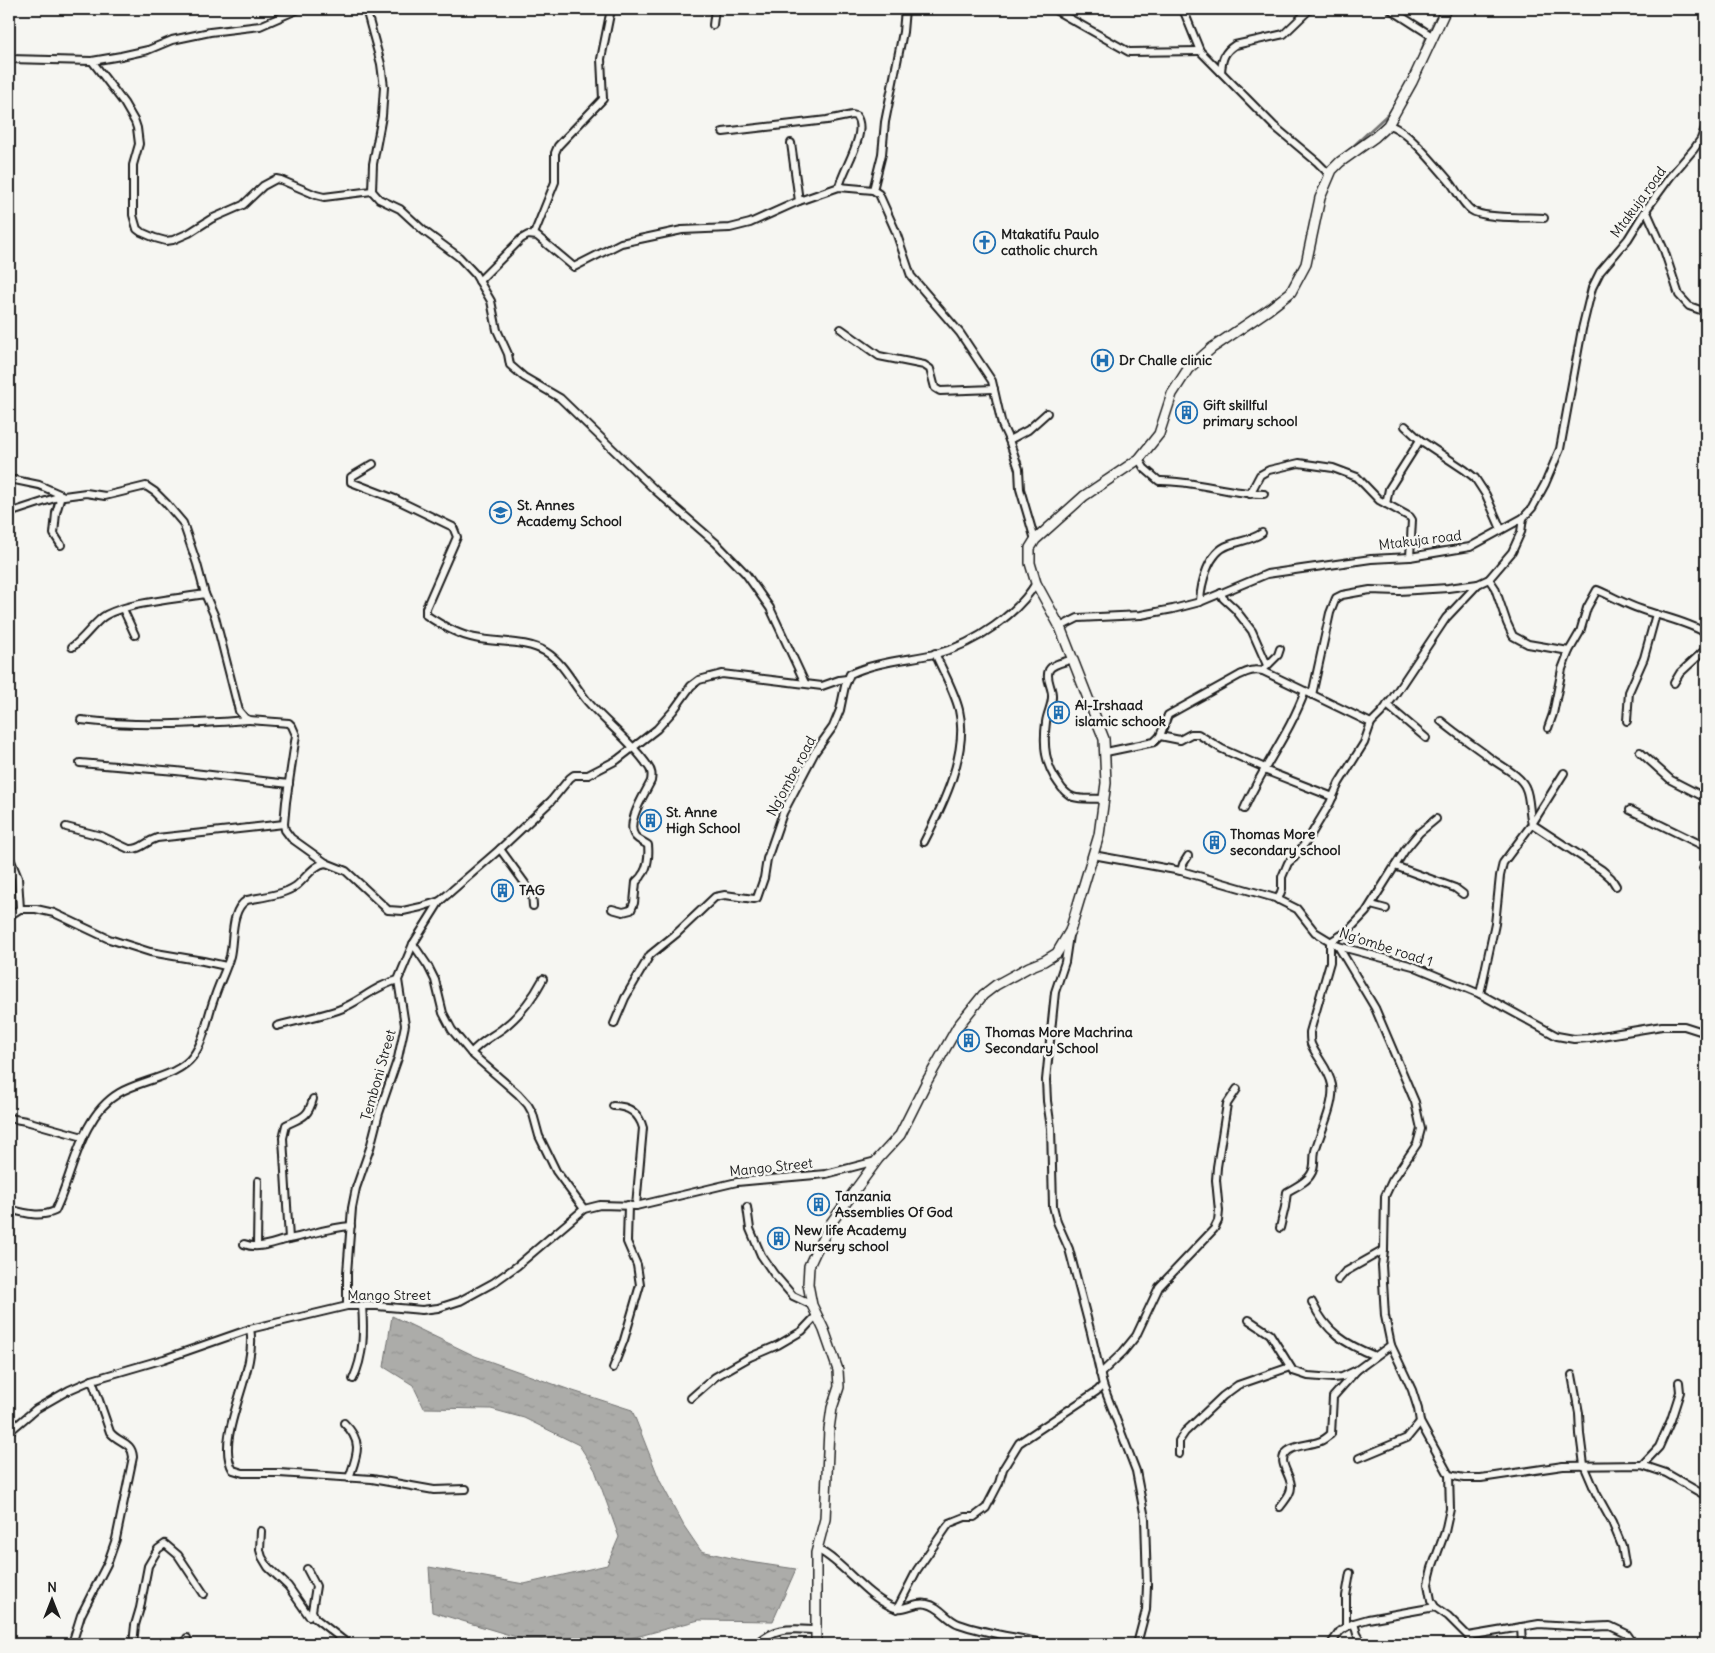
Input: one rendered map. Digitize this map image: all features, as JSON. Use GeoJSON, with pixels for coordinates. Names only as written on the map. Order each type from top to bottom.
{"type":"FeatureCollection","features":[{"type":"Feature","properties":{"kind":"street"},"geometry":{"type":"LineString","coordinates":[[9,59],[92,61],[148,50],[172,40],[210,32],[260,26],[299,9]]}},
{"type":"Feature","properties":{"kind":"street"},"geometry":{"type":"LineString","coordinates":[[366,9],[381,64],[384,87],[382,116],[373,164],[372,191],[375,196],[397,206],[459,257],[480,281],[491,301],[497,330],[508,354],[510,366],[524,377],[560,398],[656,491],[716,544],[746,574],[770,608],[805,683]]}},
{"type":"Feature","properties":{"kind":"street"},"geometry":{"type":"LineString","coordinates":[[534,234],[555,182],[558,146],[603,99],[601,59],[611,9]]}},
{"type":"Feature","properties":{"kind":"street"},"geometry":{"type":"LineString","coordinates":[[713,25],[715,9]]}},
{"type":"Feature","properties":{"kind":"street"},"geometry":{"type":"LineString","coordinates":[[873,190],[882,154],[885,122],[903,32],[905,9]]}},
{"type":"Feature","properties":{"kind":"street"},"geometry":{"type":"LineString","coordinates":[[1053,9],[1129,52],[1200,50]]}},
{"type":"Feature","properties":{"kind":"street"},"geometry":{"type":"LineString","coordinates":[[1183,9],[1200,50],[1274,126],[1326,171],[1329,176]]}},
{"type":"Feature","properties":{"kind":"street"},"geometry":{"type":"LineString","coordinates":[[1221,72],[1223,59],[1229,48],[1284,34],[1310,9]]}},
{"type":"Feature","properties":{"kind":"street"},"geometry":{"type":"LineString","coordinates":[[1390,9],[1432,36]]}},
{"type":"Feature","properties":{"kind":"street"},"geometry":{"type":"LineString","coordinates":[[1137,1644],[1146,1610],[1145,1518],[1136,1471],[1103,1385],[1069,1249],[1057,1222],[1053,1206],[1051,1128],[1046,1080],[1055,992],[1065,962],[1070,931],[1099,835],[1106,783],[1106,752],[1104,739],[1060,627],[1036,584],[1030,563],[1030,548],[1035,540],[1084,496],[1139,459],[1159,434],[1172,394],[1184,374],[1212,348],[1291,292],[1306,264],[1320,198],[1332,170],[1388,125],[1412,82],[1446,9]]}},
{"type":"Feature","properties":{"kind":"street"},"geometry":{"type":"LineString","coordinates":[[92,61],[124,103],[137,128],[139,144],[133,165],[133,215],[137,229],[141,232],[166,241],[174,240],[211,219],[243,206],[263,186],[276,179],[316,195],[324,196],[372,191]]}},
{"type":"Feature","properties":{"kind":"street"},"geometry":{"type":"LineString","coordinates":[[723,132],[856,116],[860,120],[860,131],[839,187]]}},
{"type":"Feature","properties":{"kind":"street"},"geometry":{"type":"LineString","coordinates":[[1388,125],[1399,128],[1413,141],[1433,162],[1471,210],[1484,215],[1544,218]]}},
{"type":"Feature","properties":{"kind":"street","name":"Mtakuja road"},"geometry":{"type":"LineString","coordinates":[[1060,627],[1078,618],[1141,615],[1200,602],[1267,574],[1370,559],[1410,557],[1470,547],[1486,540],[1501,529],[1523,518],[1532,508],[1545,484],[1560,448],[1582,329],[1592,288],[1600,272],[1628,239],[1670,177],[1701,140],[1706,125]]}},
{"type":"Feature","properties":{"kind":"street"},"geometry":{"type":"LineString","coordinates":[[791,142],[799,201]]}},
{"type":"Feature","properties":{"kind":"street"},"geometry":{"type":"LineString","coordinates":[[480,281],[521,239],[528,235],[534,234],[543,240],[574,267],[621,243],[682,230],[730,228],[839,187],[873,190],[878,194],[896,232],[911,276],[960,333],[989,374],[1002,426],[1019,469],[1020,489],[1035,540]]}},
{"type":"Feature","properties":{"kind":"street"},"geometry":{"type":"LineString","coordinates":[[1646,210],[1664,250],[1679,295],[1689,306],[1706,312]]}},
{"type":"Feature","properties":{"kind":"street"},"geometry":{"type":"LineString","coordinates":[[842,329],[878,356],[930,369],[935,388],[940,391],[994,388]]}},
{"type":"Feature","properties":{"kind":"street"},"geometry":{"type":"LineString","coordinates":[[1009,440],[1028,430],[1047,413]]}},
{"type":"Feature","properties":{"kind":"street"},"geometry":{"type":"LineString","coordinates":[[1404,426],[1420,440],[1475,478],[1489,501],[1501,529]]}},
{"type":"Feature","properties":{"kind":"street"},"geometry":{"type":"LineString","coordinates":[[1386,504],[1387,495],[1392,483],[1420,440]]}},
{"type":"Feature","properties":{"kind":"street"},"geometry":{"type":"LineString","coordinates":[[1139,459],[1144,468],[1159,480],[1178,480],[1250,494],[1264,494]]}},
{"type":"Feature","properties":{"kind":"street"},"geometry":{"type":"LineString","coordinates":[[1250,494],[1260,475],[1270,470],[1299,463],[1333,468],[1357,477],[1376,497],[1412,520],[1410,557]]}},
{"type":"Feature","properties":{"kind":"street"},"geometry":{"type":"LineString","coordinates":[[373,464],[351,477],[351,482],[395,499],[453,526],[456,531],[457,537],[426,608],[426,615],[447,628],[474,638],[531,646],[546,652],[556,660],[589,703],[633,747],[650,768],[651,781],[633,820],[632,828],[637,838],[648,845],[649,854],[642,876],[636,882],[631,910],[623,912],[612,909]]}},
{"type":"Feature","properties":{"kind":"street"},"geometry":{"type":"LineString","coordinates":[[9,481],[15,480],[39,485],[61,496]]}},
{"type":"Feature","properties":{"kind":"street"},"geometry":{"type":"LineString","coordinates":[[9,514],[61,496],[86,493],[105,496],[139,487],[148,487],[183,523],[205,594],[215,617],[240,711],[249,720]]}},
{"type":"Feature","properties":{"kind":"street"},"geometry":{"type":"LineString","coordinates":[[61,496],[56,513],[54,534],[61,545]]}},
{"type":"Feature","properties":{"kind":"street"},"geometry":{"type":"LineString","coordinates":[[1312,695],[1330,613],[1336,598],[1342,594],[1370,590],[1399,591],[1478,584],[1489,579],[1512,552],[1523,518]]}},
{"type":"Feature","properties":{"kind":"street"},"geometry":{"type":"LineString","coordinates":[[1200,602],[1204,574],[1220,549],[1255,538],[1262,533]]}},
{"type":"Feature","properties":{"kind":"street"},"geometry":{"type":"LineString","coordinates":[[1489,579],[1495,588],[1513,636],[1528,644],[1569,651]]}},
{"type":"Feature","properties":{"kind":"street"},"geometry":{"type":"LineString","coordinates":[[277,1026],[338,1010],[352,1004],[368,992],[398,980],[414,944],[440,901],[500,849],[551,801],[570,778],[574,775],[588,775],[603,768],[617,760],[656,729],[673,711],[691,686],[699,680],[722,674],[822,686],[846,679],[857,670],[954,647],[990,629],[1019,606],[1036,584]]}},
{"type":"Feature","properties":{"kind":"street"},"geometry":{"type":"LineString","coordinates":[[1278,900],[1282,889],[1282,876],[1288,863],[1309,838],[1339,783],[1364,743],[1371,723],[1387,705],[1446,618],[1478,584]]}},
{"type":"Feature","properties":{"kind":"street"},"geometry":{"type":"LineString","coordinates":[[1548,728],[1553,714],[1562,669],[1569,651],[1580,632],[1587,608],[1597,590],[1638,608],[1697,628],[1706,633]]}},
{"type":"Feature","properties":{"kind":"street"},"geometry":{"type":"LineString","coordinates":[[1221,593],[1223,598],[1252,631],[1265,668],[1312,695],[1371,723]]}},
{"type":"Feature","properties":{"kind":"street"},"geometry":{"type":"LineString","coordinates":[[72,647],[81,641],[104,616],[123,609],[205,594]]}},
{"type":"Feature","properties":{"kind":"street"},"geometry":{"type":"LineString","coordinates":[[123,609],[135,636]]}},
{"type":"Feature","properties":{"kind":"street"},"geometry":{"type":"LineString","coordinates":[[1627,721],[1629,692],[1644,658],[1656,614]]}},
{"type":"Feature","properties":{"kind":"street"},"geometry":{"type":"LineString","coordinates":[[1106,752],[1154,742],[1160,736],[1168,715],[1240,675],[1265,668],[1278,656],[1280,649]]}},
{"type":"Feature","properties":{"kind":"street"},"geometry":{"type":"LineString","coordinates":[[1674,684],[1680,673],[1706,649]]}},
{"type":"Feature","properties":{"kind":"street"},"geometry":{"type":"LineString","coordinates":[[924,842],[956,768],[961,736],[959,712],[955,698],[935,653]]}},
{"type":"Feature","properties":{"kind":"street"},"geometry":{"type":"LineString","coordinates":[[1073,659],[1052,666],[1050,670],[1048,678],[1052,697],[1046,720],[1045,757],[1053,775],[1068,794],[1073,797],[1104,799]]}},
{"type":"Feature","properties":{"kind":"street","name":"Ng'ombe road"},"geometry":{"type":"LineString","coordinates":[[614,1024],[625,998],[650,955],[676,934],[715,897],[726,895],[758,898],[767,859],[783,813],[815,752],[840,710],[846,679]]}},
{"type":"Feature","properties":{"kind":"street"},"geometry":{"type":"LineString","coordinates":[[1244,809],[1253,787],[1287,730],[1305,691]]}},
{"type":"Feature","properties":{"kind":"street"},"geometry":{"type":"LineString","coordinates":[[1387,705],[1426,738]]}},
{"type":"Feature","properties":{"kind":"street"},"geometry":{"type":"LineString","coordinates":[[81,720],[103,723],[191,724],[249,720],[289,723],[296,735],[284,824],[285,830],[291,838],[326,863],[346,871],[388,910],[403,911],[421,908],[440,901]]}},
{"type":"Feature","properties":{"kind":"street"},"geometry":{"type":"LineString","coordinates":[[1441,722],[1511,772],[1523,784],[1526,789],[1532,824],[1602,870],[1611,878],[1616,886]]}},
{"type":"Feature","properties":{"kind":"street"},"geometry":{"type":"LineString","coordinates":[[1160,736],[1180,740],[1191,734],[1198,734],[1222,749],[1264,769],[1333,797]]}},
{"type":"Feature","properties":{"kind":"street"},"geometry":{"type":"LineString","coordinates":[[1640,752],[1671,780],[1706,798]]}},
{"type":"Feature","properties":{"kind":"street"},"geometry":{"type":"LineString","coordinates":[[80,763],[170,770],[289,784]]}},
{"type":"Feature","properties":{"kind":"street"},"geometry":{"type":"LineString","coordinates":[[1480,994],[1493,933],[1503,863],[1532,824],[1564,773]]}},
{"type":"Feature","properties":{"kind":"street"},"geometry":{"type":"LineString","coordinates":[[1630,810],[1706,847]]}},
{"type":"Feature","properties":{"kind":"street"},"geometry":{"type":"LineString","coordinates":[[1280,1228],[1287,1192],[1299,1185],[1311,1174],[1314,1154],[1327,1119],[1331,1097],[1332,1086],[1328,1071],[1311,1044],[1310,1032],[1330,962],[1330,942],[1348,931],[1366,912],[1395,866],[1419,833],[1436,818]]}},
{"type":"Feature","properties":{"kind":"street"},"geometry":{"type":"LineString","coordinates":[[66,827],[101,836],[133,850],[157,838],[284,824]]}},
{"type":"Feature","properties":{"kind":"street"},"geometry":{"type":"LineString","coordinates":[[500,849],[532,893],[533,906]]}},
{"type":"Feature","properties":{"kind":"street","name":"Ng’ombe road 1"},"geometry":{"type":"LineString","coordinates":[[1093,855],[1181,871],[1278,900],[1298,909],[1316,932],[1338,946],[1413,966],[1480,994],[1557,1036],[1574,1039],[1612,1035],[1662,1026],[1684,1026],[1706,1033]]}},
{"type":"Feature","properties":{"kind":"street"},"geometry":{"type":"LineString","coordinates":[[9,856],[18,878],[20,909]]}},
{"type":"Feature","properties":{"kind":"street"},"geometry":{"type":"LineString","coordinates":[[1181,871],[1182,864],[1188,856]]}},
{"type":"Feature","properties":{"kind":"street"},"geometry":{"type":"LineString","coordinates":[[9,1209],[31,1215],[55,1211],[83,1136],[108,1101],[120,1092],[182,1067],[193,1056],[202,1037],[214,998],[230,958],[236,914],[242,903],[247,900],[284,892],[294,887],[317,866],[326,863]]}},
{"type":"Feature","properties":{"kind":"street"},"geometry":{"type":"LineString","coordinates":[[1395,866],[1454,888],[1463,894]]}},
{"type":"Feature","properties":{"kind":"street"},"geometry":{"type":"LineString","coordinates":[[1371,904],[1386,909]]}},
{"type":"Feature","properties":{"kind":"street"},"geometry":{"type":"LineString","coordinates":[[9,916],[20,909],[36,909],[54,913],[109,939],[150,952],[226,966]]}},
{"type":"Feature","properties":{"kind":"street"},"geometry":{"type":"LineString","coordinates":[[816,1644],[817,1549],[825,1519],[829,1428],[832,1408],[839,1387],[838,1370],[812,1305],[808,1284],[809,1266],[831,1223],[876,1161],[900,1135],[927,1081],[958,1026],[983,995],[1002,981],[1044,962],[1058,953],[1070,931]]}},
{"type":"Feature","properties":{"kind":"street"},"geometry":{"type":"LineString","coordinates":[[414,944],[435,980],[443,1013],[452,1030],[471,1053],[528,1105],[533,1114],[539,1136],[552,1163],[584,1209]]}},
{"type":"Feature","properties":{"kind":"street"},"geometry":{"type":"LineString","coordinates":[[1338,946],[1375,1008],[1415,1102],[1421,1129],[1417,1144],[1392,1181],[1385,1196],[1382,1265],[1385,1316],[1391,1345],[1412,1390],[1420,1422],[1449,1475],[1450,1509],[1445,1532],[1428,1584],[1435,1607],[1448,1616],[1468,1636],[1473,1644]]}},
{"type":"Feature","properties":{"kind":"street"},"geometry":{"type":"LineString","coordinates":[[471,1053],[480,1043],[503,1028],[524,1008],[543,979]]}},
{"type":"Feature","properties":{"kind":"street","name":"Temboni Street"},"geometry":{"type":"LineString","coordinates":[[347,1306],[347,1273],[352,1208],[356,1188],[402,1043],[405,1024],[398,980]]}},
{"type":"Feature","properties":{"kind":"street"},"geometry":{"type":"LineString","coordinates":[[1100,1374],[1123,1352],[1136,1336],[1159,1287],[1214,1229],[1218,1221],[1217,1167],[1227,1104],[1237,1089]]}},
{"type":"Feature","properties":{"kind":"street"},"geometry":{"type":"LineString","coordinates":[[289,1239],[283,1138],[286,1125],[306,1116],[313,1099]]}},
{"type":"Feature","properties":{"kind":"street"},"geometry":{"type":"LineString","coordinates":[[613,1106],[618,1106],[636,1114],[640,1118],[643,1128],[636,1206]]}},
{"type":"Feature","properties":{"kind":"street"},"geometry":{"type":"LineString","coordinates":[[9,1118],[83,1136]]}},
{"type":"Feature","properties":{"kind":"street","name":"Mango Street"},"geometry":{"type":"LineString","coordinates":[[9,1432],[36,1409],[92,1380],[164,1359],[250,1328],[347,1306],[362,1305],[422,1310],[438,1308],[460,1301],[493,1283],[517,1266],[584,1209],[600,1205],[636,1206],[737,1182],[826,1174],[876,1161]]}},
{"type":"Feature","properties":{"kind":"street"},"geometry":{"type":"LineString","coordinates":[[258,1181],[258,1246]]}},
{"type":"Feature","properties":{"kind":"street"},"geometry":{"type":"LineString","coordinates":[[613,1368],[624,1340],[640,1285],[637,1266],[627,1242],[628,1205]]}},
{"type":"Feature","properties":{"kind":"street"},"geometry":{"type":"LineString","coordinates":[[747,1207],[750,1229],[761,1254],[774,1274],[793,1296],[812,1305]]}},
{"type":"Feature","properties":{"kind":"street"},"geometry":{"type":"LineString","coordinates":[[244,1244],[250,1247],[258,1246],[351,1226]]}},
{"type":"Feature","properties":{"kind":"street"},"geometry":{"type":"LineString","coordinates":[[1338,1280],[1345,1272],[1384,1250]]}},
{"type":"Feature","properties":{"kind":"street"},"geometry":{"type":"LineString","coordinates":[[1312,1302],[1322,1320],[1340,1338],[1352,1347],[1376,1356]]}},
{"type":"Feature","properties":{"kind":"street"},"geometry":{"type":"LineString","coordinates":[[353,1379],[360,1363],[362,1352],[362,1305]]}},
{"type":"Feature","properties":{"kind":"street"},"geometry":{"type":"LineString","coordinates":[[691,1398],[715,1377],[802,1331],[817,1315]]}},
{"type":"Feature","properties":{"kind":"street"},"geometry":{"type":"LineString","coordinates":[[1250,1320],[1270,1334],[1290,1367],[1298,1374],[1333,1378],[1342,1377],[1357,1370],[1391,1345]]}},
{"type":"Feature","properties":{"kind":"street"},"geometry":{"type":"LineString","coordinates":[[250,1328],[252,1339],[248,1367],[231,1422],[228,1462],[234,1470],[243,1473],[279,1473],[372,1479],[434,1490],[466,1490]]}},
{"type":"Feature","properties":{"kind":"street"},"geometry":{"type":"LineString","coordinates":[[1179,1454],[1179,1441],[1185,1432],[1230,1390],[1253,1379],[1290,1367]]}},
{"type":"Feature","properties":{"kind":"street"},"geometry":{"type":"LineString","coordinates":[[1280,1507],[1292,1488],[1283,1460],[1284,1455],[1289,1450],[1320,1442],[1331,1434],[1333,1397],[1357,1370]]}},
{"type":"Feature","properties":{"kind":"street"},"geometry":{"type":"LineString","coordinates":[[1572,1375],[1579,1413],[1584,1465],[1622,1546],[1625,1564]]}},
{"type":"Feature","properties":{"kind":"street"},"geometry":{"type":"LineString","coordinates":[[72,1644],[81,1616],[108,1562],[116,1539],[133,1458],[129,1445],[116,1439],[110,1432],[92,1380]]}},
{"type":"Feature","properties":{"kind":"street"},"geometry":{"type":"LineString","coordinates":[[1642,1465],[1659,1447],[1671,1420],[1680,1392],[1679,1382]]}},
{"type":"Feature","properties":{"kind":"street"},"geometry":{"type":"LineString","coordinates":[[897,1609],[909,1583],[946,1528],[950,1524],[965,1518],[974,1517],[986,1508],[999,1483],[1003,1469],[1019,1444],[1090,1396],[1103,1385]]}},
{"type":"Feature","properties":{"kind":"street"},"geometry":{"type":"LineString","coordinates":[[1359,1458],[1407,1438],[1420,1422]]}},
{"type":"Feature","properties":{"kind":"street"},"geometry":{"type":"LineString","coordinates":[[344,1423],[357,1442],[359,1449],[349,1478]]}},
{"type":"Feature","properties":{"kind":"street"},"geometry":{"type":"LineString","coordinates":[[1449,1475],[1464,1478],[1481,1478],[1544,1468],[1584,1465],[1642,1465],[1666,1473],[1706,1496]]}},
{"type":"Feature","properties":{"kind":"street"},"geometry":{"type":"LineString","coordinates":[[261,1531],[260,1550],[262,1557],[268,1566],[288,1586],[309,1616]]}},
{"type":"Feature","properties":{"kind":"street"},"geometry":{"type":"LineString","coordinates":[[133,1644],[135,1625],[148,1566],[158,1549],[165,1544],[178,1555],[204,1594]]}},
{"type":"Feature","properties":{"kind":"street"},"geometry":{"type":"LineString","coordinates":[[817,1549],[825,1553],[880,1600],[897,1609],[926,1603],[940,1610],[956,1624],[1006,1637],[1045,1644]]}},
{"type":"Feature","properties":{"kind":"street"},"geometry":{"type":"LineString","coordinates":[[307,1569],[314,1579],[316,1586],[312,1611],[315,1618],[348,1644]]}},
{"type":"Feature","properties":{"kind":"street"},"geometry":{"type":"LineString","coordinates":[[1346,1627],[1346,1596],[1350,1572]]}},
{"type":"Feature","properties":{"kind":"street"},"geometry":{"type":"LineString","coordinates":[[1331,1644],[1340,1631],[1368,1618],[1435,1607]]}},
{"type":"Feature","properties":{"kind":"street"},"geometry":{"type":"LineString","coordinates":[[1354,1624],[1362,1644]]}},
{"type":"Feature","properties":{"kind":"street"},"geometry":{"type":"LineString","coordinates":[[1468,1636],[1539,1624],[1610,1626],[1618,1628],[1627,1634],[1634,1644]]}},
{"type":"Feature","properties":{"kind":"street"},"geometry":{"type":"LineString","coordinates":[[1521,1627],[1522,1644]]}},
{"type":"Feature","properties":{"kind":"street"},"geometry":{"type":"LineString","coordinates":[[757,1644],[770,1633],[782,1629],[815,1630]]}},
{"type":"Feature","properties":{"kind":"shaded area","name":"Dr Challe clinic"},"geometry":{"type":"Polygon","coordinates":[[[1100,350],[1111,354],[1106,370],[1095,366],[1100,350]]]}},
{"type":"Feature","properties":{"kind":"water"},"geometry":{"type":"Polygon","coordinates":[[[392,1316],[475,1356],[632,1410],[660,1481],[684,1526],[701,1551],[749,1562],[796,1569],[773,1621],[699,1620],[617,1642],[540,1644],[432,1612],[429,1567],[524,1584],[607,1565],[619,1537],[595,1470],[579,1445],[524,1418],[491,1409],[424,1408],[413,1385],[384,1367],[392,1316]]]}},
{"type":"Feature","properties":{"kind":"waterway"},"geometry":{"type":"LineString","coordinates":[[1416,64],[1428,33],[1441,9]]}},
{"type":"Feature","properties":{"kind":"waterway"},"geometry":{"type":"LineString","coordinates":[[1349,150],[1389,113],[1396,102]]}},
{"type":"Feature","properties":{"kind":"waterway"},"geometry":{"type":"LineString","coordinates":[[1185,367],[1187,362],[1197,356]]}},
{"type":"Feature","properties":{"kind":"place","name":"Mtakatifu Paulo catholic church"},"geometry":{"type":"Point","coordinates":[985,242]}},
{"type":"Feature","properties":{"kind":"place","name":"Dr Challe clinic"},"geometry":{"type":"Point","coordinates":[1103,360]}},
{"type":"Feature","properties":{"kind":"place","name":"Gift skillful primary school"},"geometry":{"type":"Point","coordinates":[1187,413]}},
{"type":"Feature","properties":{"kind":"place","name":"St. Annes Academy School"},"geometry":{"type":"Point","coordinates":[501,513]}},
{"type":"Feature","properties":{"kind":"place","name":"Al-Irshaad islamic schook"},"geometry":{"type":"Point","coordinates":[1059,713]}},
{"type":"Feature","properties":{"kind":"place","name":"St. Anne High School"},"geometry":{"type":"Point","coordinates":[650,820]}},
{"type":"Feature","properties":{"kind":"place","name":"Thomas More secondary school"},"geometry":{"type":"Point","coordinates":[1214,842]}},
{"type":"Feature","properties":{"kind":"place","name":"TAG"},"geometry":{"type":"Point","coordinates":[503,890]}},
{"type":"Feature","properties":{"kind":"place","name":"Thomas More Machrina Secondary School"},"geometry":{"type":"Point","coordinates":[969,1040]}},
{"type":"Feature","properties":{"kind":"place","name":"Tanzania Assemblies Of God"},"geometry":{"type":"Point","coordinates":[819,1204]}},
{"type":"Feature","properties":{"kind":"place","name":"New life Academy Nursery school"},"geometry":{"type":"Point","coordinates":[778,1238]}}]}
